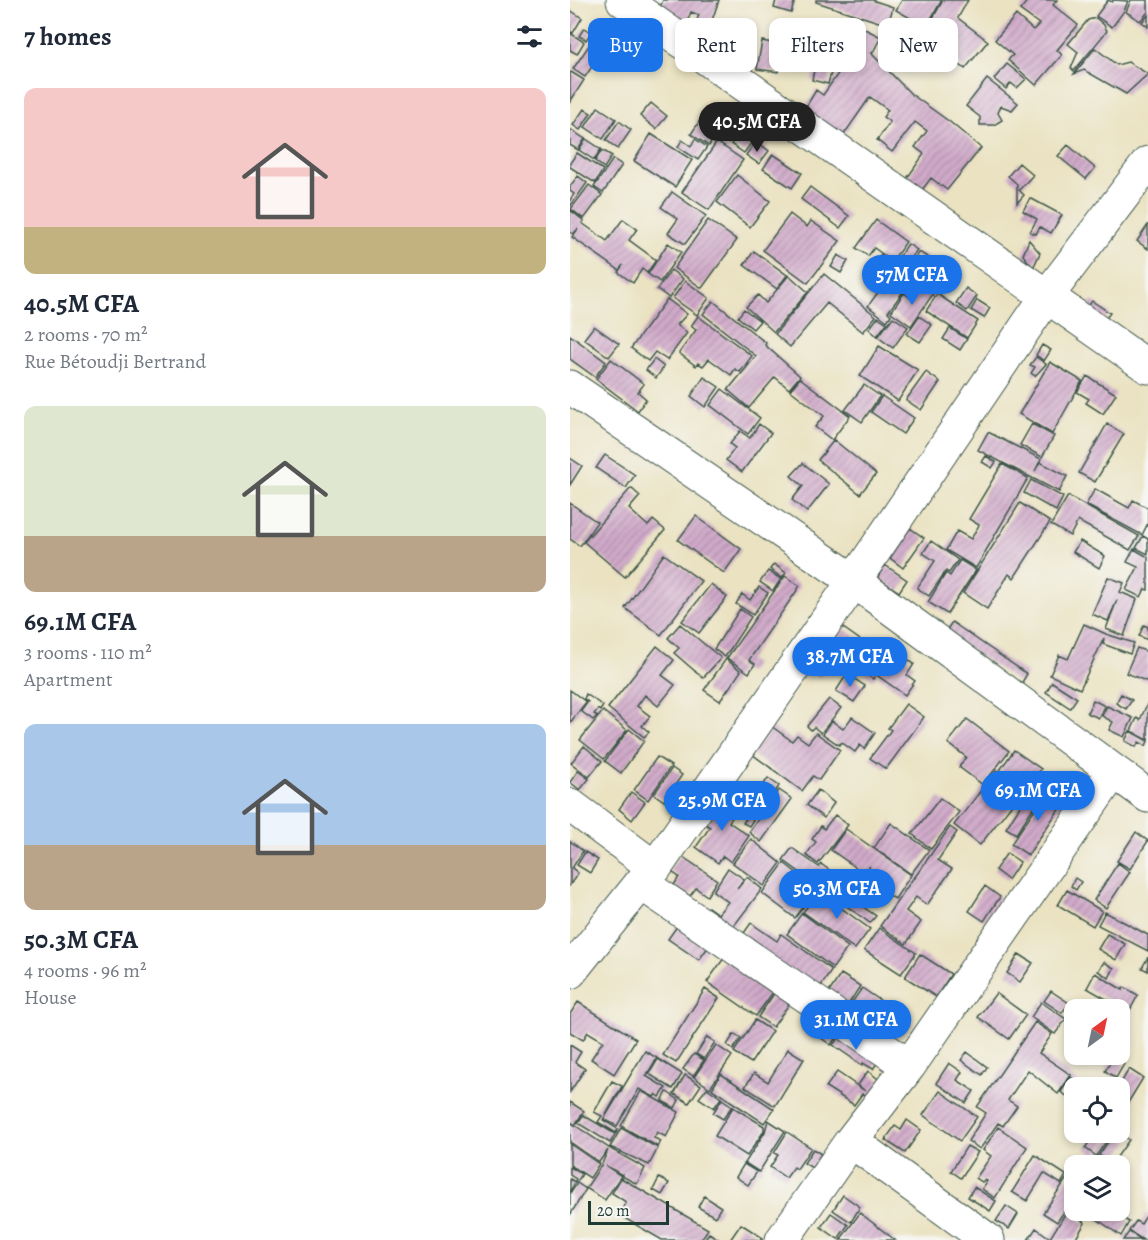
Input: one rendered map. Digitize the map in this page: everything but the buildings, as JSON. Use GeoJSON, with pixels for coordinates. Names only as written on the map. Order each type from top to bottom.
{"type":"FeatureCollection","features":[{"type":"Feature","properties":{"kind":"street"},"geometry":{"type":"LineString","coordinates":[[623,0],[1148,367]]}},
{"type":"Feature","properties":{"kind":"street"},"geometry":{"type":"LineString","coordinates":[[570,972],[648,875],[854,581],[1047,296],[1148,163]]}},
{"type":"Feature","properties":{"kind":"street"},"geometry":{"type":"LineString","coordinates":[[570,387],[854,581],[1148,796]]}},
{"type":"Feature","properties":{"kind":"street"},"geometry":{"type":"LineString","coordinates":[[782,1240],[851,1141],[909,1066],[1113,772]]}},
{"type":"Feature","properties":{"kind":"street"},"geometry":{"type":"LineString","coordinates":[[570,805],[648,875],[909,1066]]}},
{"type":"Feature","properties":{"kind":"street"},"geometry":{"type":"LineString","coordinates":[[851,1141],[988,1240]]}}]}
